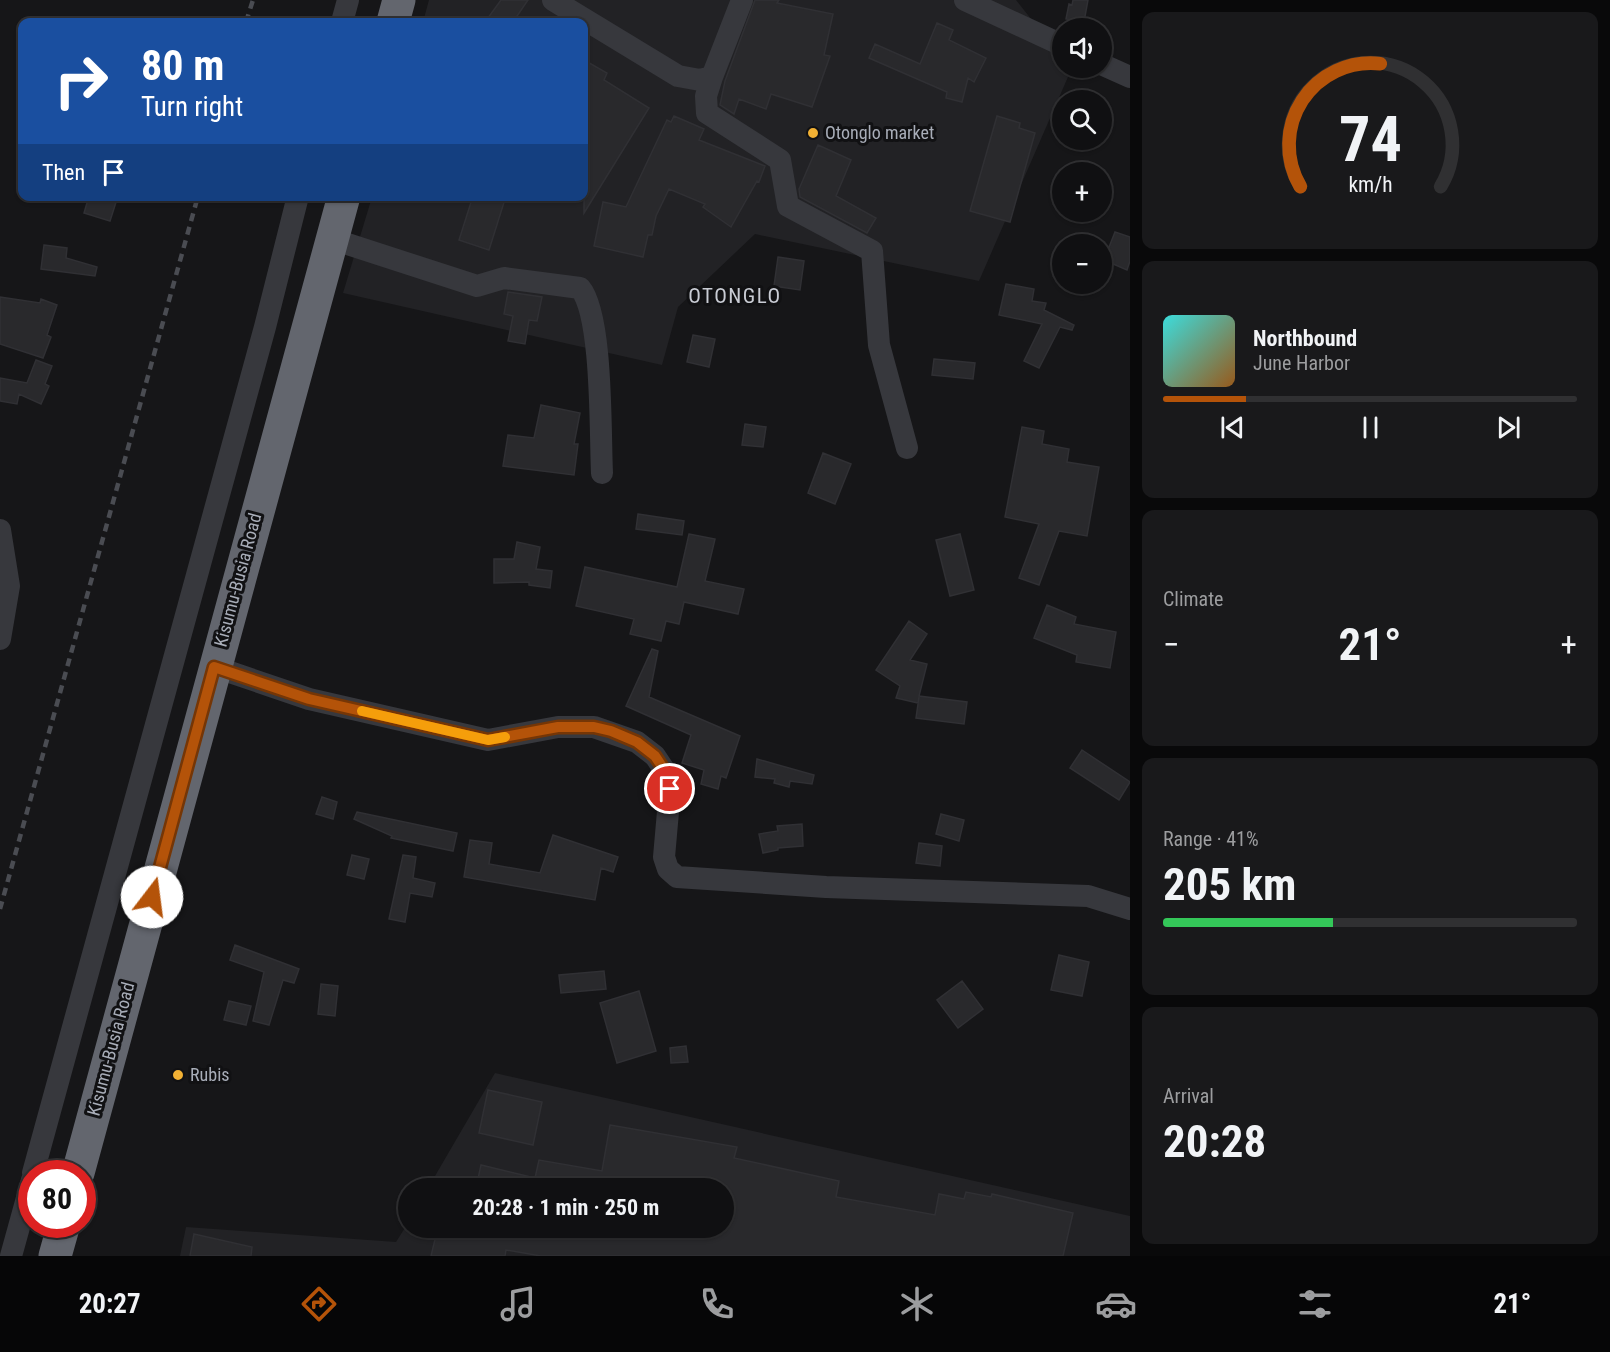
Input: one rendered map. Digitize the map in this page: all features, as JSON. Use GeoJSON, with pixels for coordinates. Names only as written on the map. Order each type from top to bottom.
{"type":"FeatureCollection","features":[{"type":"Feature","properties":{"kind":"highway"},"geometry":{"type":"LineString","coordinates":[[394,18],[399,0]]}},
{"type":"Feature","properties":{"kind":"highway","name":"Kisumu-Busia Road"},"geometry":{"type":"LineString","coordinates":[[81,1160],[343,201]]}},
{"type":"Feature","properties":{"kind":"highway"},"geometry":{"type":"LineString","coordinates":[[56,1256],[60,1238]]}},
{"type":"Feature","properties":{"kind":"street"},"geometry":{"type":"LineString","coordinates":[[343,18],[348,0]]}},
{"type":"Feature","properties":{"kind":"street"},"geometry":{"type":"LineString","coordinates":[[553,0],[583,18]]}},
{"type":"Feature","properties":{"kind":"street"},"geometry":{"type":"LineString","coordinates":[[742,0],[706,96],[707,113],[780,160],[788,206],[872,251],[879,345],[907,448]]}},
{"type":"Feature","properties":{"kind":"street"},"geometry":{"type":"LineString","coordinates":[[965,0],[1052,40]]}},
{"type":"Feature","properties":{"kind":"street"},"geometry":{"type":"LineString","coordinates":[[588,21],[678,76],[700,80],[712,77]]}},
{"type":"Feature","properties":{"kind":"street"},"geometry":{"type":"LineString","coordinates":[[1112,69],[1130,77]]}},
{"type":"Feature","properties":{"kind":"street"},"geometry":{"type":"LineString","coordinates":[[37,1160],[262,338],[297,201]]}},
{"type":"Feature","properties":{"kind":"street"},"geometry":{"type":"LineString","coordinates":[[332,239],[477,286],[504,278],[580,288],[589,302],[594,327],[603,473]]}},
{"type":"Feature","properties":{"kind":"street"},"geometry":{"type":"LineString","coordinates":[[0,530],[9,586],[0,639]]}},
{"type":"Feature","properties":{"kind":"street"},"geometry":{"type":"LineString","coordinates":[[214,667],[309,699],[488,740],[558,727],[594,727],[637,742],[655,756],[667,774],[670,789],[664,857],[668,869],[677,877],[826,887],[1088,896],[1130,909]]}},
{"type":"Feature","properties":{"kind":"street"},"geometry":{"type":"LineString","coordinates":[[11,1256],[18,1231]]}},
{"type":"Feature","properties":{"kind":"shaded area","name":"Otonglo market"},"geometry":{"type":"Polygon","coordinates":[[[429,0],[1016,0],[1052,45],[1052,78],[1068,78],[1062,90],[1052,90],[1052,114],[979,281],[755,234],[678,307],[662,365],[343,293],[371,201],[588,201],[588,18],[424,18],[429,0]]]}},
{"type":"Feature","properties":{"kind":"shaded area"},"geometry":{"type":"Polygon","coordinates":[[[495,1073],[1130,1216],[1130,1256],[180,1256],[186,1227],[396,1242],[399,1238],[734,1238],[734,1178],[434,1178],[495,1073]]]}},
{"type":"Feature","properties":{"kind":"building"},"geometry":{"type":"Polygon","coordinates":[[[501,0],[528,0],[516,18],[488,18],[501,0]]]}},
{"type":"Feature","properties":{"kind":"building"},"geometry":{"type":"Polygon","coordinates":[[[755,0],[779,0],[777,3],[833,14],[824,55],[830,56],[812,107],[771,94],[766,109],[739,99],[734,114],[720,105],[725,81],[755,0]]]}},
{"type":"Feature","properties":{"kind":"building"},"geometry":{"type":"Polygon","coordinates":[[[1073,0],[1088,0],[1085,18],[1066,18],[1069,4],[1072,5],[1073,0]]]}},
{"type":"Feature","properties":{"kind":"building"},"geometry":{"type":"Polygon","coordinates":[[[937,23],[953,30],[949,40],[986,58],[974,82],[968,78],[962,102],[946,98],[947,92],[869,58],[875,44],[920,64],[937,23]]]}},
{"type":"Feature","properties":{"kind":"building"},"geometry":{"type":"Polygon","coordinates":[[[588,62],[607,73],[604,80],[649,108],[584,213],[584,201],[588,201],[588,62]]]}},
{"type":"Feature","properties":{"kind":"building"},"geometry":{"type":"Polygon","coordinates":[[[674,116],[704,129],[699,140],[765,166],[759,182],[757,181],[731,227],[703,207],[705,204],[669,189],[656,216],[652,235],[648,235],[643,257],[594,246],[603,202],[626,207],[667,120],[671,122],[674,116]]]}},
{"type":"Feature","properties":{"kind":"building"},"geometry":{"type":"Polygon","coordinates":[[[997,116],[1020,123],[1019,128],[1035,133],[1010,222],[970,211],[997,116]]]}},
{"type":"Feature","properties":{"kind":"building"},"geometry":{"type":"Polygon","coordinates":[[[818,145],[851,160],[836,196],[876,218],[867,233],[800,197],[799,189],[818,145]]]}},
{"type":"Feature","properties":{"kind":"building"},"geometry":{"type":"Polygon","coordinates":[[[88,201],[116,201],[110,221],[84,213],[88,201]]]}},
{"type":"Feature","properties":{"kind":"building"},"geometry":{"type":"Polygon","coordinates":[[[471,201],[504,201],[489,250],[459,240],[471,201]]]}},
{"type":"Feature","properties":{"kind":"building"},"geometry":{"type":"Polygon","coordinates":[[[1115,232],[1130,237],[1130,261],[1127,270],[1112,263],[1112,240],[1115,232]]]}},
{"type":"Feature","properties":{"kind":"building"},"geometry":{"type":"Polygon","coordinates":[[[44,245],[67,248],[66,258],[97,267],[95,276],[41,269],[44,245]]]}},
{"type":"Feature","properties":{"kind":"building"},"geometry":{"type":"Polygon","coordinates":[[[778,257],[804,261],[800,290],[774,286],[778,257]]]}},
{"type":"Feature","properties":{"kind":"building"},"geometry":{"type":"Polygon","coordinates":[[[1006,284],[1034,289],[1032,301],[1046,303],[1044,310],[1074,325],[1072,330],[1060,327],[1039,368],[1024,361],[1042,324],[999,315],[1006,284]]]}},
{"type":"Feature","properties":{"kind":"building"},"geometry":{"type":"Polygon","coordinates":[[[508,292],[542,297],[537,321],[529,320],[525,344],[508,341],[513,316],[504,314],[508,292]]]}},
{"type":"Feature","properties":{"kind":"building"},"geometry":{"type":"Polygon","coordinates":[[[0,297],[40,303],[41,299],[57,305],[47,335],[51,337],[43,358],[0,344],[0,297]]]}},
{"type":"Feature","properties":{"kind":"building"},"geometry":{"type":"Polygon","coordinates":[[[693,335],[715,339],[709,367],[687,362],[693,335]]]}},
{"type":"Feature","properties":{"kind":"building"},"geometry":{"type":"Polygon","coordinates":[[[934,359],[975,363],[973,379],[932,375],[934,359]]]}},
{"type":"Feature","properties":{"kind":"building"},"geometry":{"type":"Polygon","coordinates":[[[36,360],[52,366],[45,384],[49,386],[41,404],[19,394],[17,404],[0,401],[0,378],[27,383],[36,360]]]}},
{"type":"Feature","properties":{"kind":"building"},"geometry":{"type":"Polygon","coordinates":[[[541,405],[580,413],[574,444],[578,444],[574,475],[503,466],[508,435],[534,438],[541,405]]]}},
{"type":"Feature","properties":{"kind":"building"},"geometry":{"type":"Polygon","coordinates":[[[745,424],[766,427],[763,447],[742,445],[745,424]]]}},
{"type":"Feature","properties":{"kind":"building"},"geometry":{"type":"Polygon","coordinates":[[[1022,427],[1044,431],[1042,444],[1069,449],[1067,462],[1099,467],[1087,536],[1059,531],[1039,585],[1019,578],[1039,524],[1005,517],[1022,427]]]}},
{"type":"Feature","properties":{"kind":"building"},"geometry":{"type":"Polygon","coordinates":[[[823,453],[851,464],[835,504],[808,493],[823,453]]]}},
{"type":"Feature","properties":{"kind":"building"},"geometry":{"type":"Polygon","coordinates":[[[638,514],[684,521],[682,535],[636,529],[638,514]]]}},
{"type":"Feature","properties":{"kind":"building"},"geometry":{"type":"Polygon","coordinates":[[[689,534],[715,539],[705,581],[744,589],[738,614],[684,602],[679,624],[666,621],[661,641],[630,634],[634,619],[576,606],[585,567],[677,587],[689,534]]]}},
{"type":"Feature","properties":{"kind":"building"},"geometry":{"type":"Polygon","coordinates":[[[960,534],[974,590],[950,596],[936,540],[960,534]]]}},
{"type":"Feature","properties":{"kind":"building"},"geometry":{"type":"Polygon","coordinates":[[[517,542],[540,547],[536,569],[552,571],[550,588],[529,585],[529,582],[494,583],[494,559],[514,559],[517,542]]]}},
{"type":"Feature","properties":{"kind":"building"},"geometry":{"type":"Polygon","coordinates":[[[1047,605],[1076,617],[1074,624],[1116,632],[1110,668],[1076,662],[1077,655],[1034,638],[1047,605]]]}},
{"type":"Feature","properties":{"kind":"building"},"geometry":{"type":"Polygon","coordinates":[[[909,621],[927,634],[910,660],[927,664],[919,696],[967,702],[964,724],[916,718],[919,697],[918,703],[896,698],[900,686],[876,670],[909,621]]]}},
{"type":"Feature","properties":{"kind":"building"},"geometry":{"type":"Polygon","coordinates":[[[652,649],[658,651],[649,697],[740,736],[726,778],[721,776],[718,789],[701,784],[704,770],[682,763],[691,735],[626,706],[652,649]]]}},
{"type":"Feature","properties":{"kind":"building"},"geometry":{"type":"Polygon","coordinates":[[[1082,750],[1130,782],[1119,800],[1070,768],[1082,750]]]}},
{"type":"Feature","properties":{"kind":"building"},"geometry":{"type":"Polygon","coordinates":[[[757,759],[814,775],[812,784],[790,781],[789,787],[774,783],[775,779],[755,777],[757,759]]]}},
{"type":"Feature","properties":{"kind":"building"},"geometry":{"type":"Polygon","coordinates":[[[322,797],[337,802],[333,819],[316,814],[322,797]]]}},
{"type":"Feature","properties":{"kind":"building"},"geometry":{"type":"Polygon","coordinates":[[[357,812],[457,833],[453,851],[391,838],[392,836],[354,819],[357,812]]]}},
{"type":"Feature","properties":{"kind":"building"},"geometry":{"type":"Polygon","coordinates":[[[941,814],[964,820],[959,841],[936,834],[941,814]]]}},
{"type":"Feature","properties":{"kind":"building"},"geometry":{"type":"Polygon","coordinates":[[[802,824],[803,846],[778,848],[778,850],[763,853],[759,834],[778,831],[777,826],[802,824]]]}},
{"type":"Feature","properties":{"kind":"building"},"geometry":{"type":"Polygon","coordinates":[[[553,835],[618,857],[613,872],[601,868],[595,900],[464,877],[470,840],[492,843],[489,864],[540,873],[553,835]]]}},
{"type":"Feature","properties":{"kind":"building"},"geometry":{"type":"Polygon","coordinates":[[[919,843],[942,846],[940,866],[916,863],[919,843]]]}},
{"type":"Feature","properties":{"kind":"building"},"geometry":{"type":"Polygon","coordinates":[[[352,855],[369,859],[364,879],[347,875],[352,855]]]}},
{"type":"Feature","properties":{"kind":"building"},"geometry":{"type":"Polygon","coordinates":[[[403,855],[416,857],[413,878],[435,883],[432,897],[410,893],[405,922],[389,919],[403,855]]]}},
{"type":"Feature","properties":{"kind":"building"},"geometry":{"type":"Polygon","coordinates":[[[235,945],[299,969],[294,983],[283,980],[269,1025],[253,1021],[264,972],[230,960],[235,945]]]}},
{"type":"Feature","properties":{"kind":"building"},"geometry":{"type":"Polygon","coordinates":[[[1059,955],[1089,962],[1082,996],[1051,990],[1059,955]]]}},
{"type":"Feature","properties":{"kind":"building"},"geometry":{"type":"Polygon","coordinates":[[[604,971],[606,989],[561,993],[559,975],[604,971]]]}},
{"type":"Feature","properties":{"kind":"building"},"geometry":{"type":"Polygon","coordinates":[[[962,981],[983,1009],[958,1028],[937,1000],[962,981]]]}},
{"type":"Feature","properties":{"kind":"building"},"geometry":{"type":"Polygon","coordinates":[[[321,984],[338,986],[335,1016],[318,1014],[321,984]]]}},
{"type":"Feature","properties":{"kind":"building"},"geometry":{"type":"Polygon","coordinates":[[[639,991],[656,1051],[617,1063],[600,1003],[639,991]]]}},
{"type":"Feature","properties":{"kind":"building"},"geometry":{"type":"Polygon","coordinates":[[[229,1001],[251,1006],[246,1025],[224,1020],[229,1001]]]}},
{"type":"Feature","properties":{"kind":"building"},"geometry":{"type":"Polygon","coordinates":[[[686,1046],[688,1062],[671,1063],[670,1048],[686,1046]]]}},
{"type":"Feature","properties":{"kind":"building"},"geometry":{"type":"Polygon","coordinates":[[[488,1090],[542,1102],[533,1145],[479,1133],[488,1090]]]}},
{"type":"Feature","properties":{"kind":"building"},"geometry":{"type":"Polygon","coordinates":[[[610,1125],[737,1147],[734,1158],[839,1181],[836,1197],[935,1215],[939,1194],[964,1199],[966,1192],[991,1197],[992,1194],[1073,1213],[1063,1256],[541,1256],[506,1250],[505,1256],[431,1256],[435,1238],[734,1238],[734,1178],[535,1178],[539,1160],[602,1171],[610,1125]]]}},
{"type":"Feature","properties":{"kind":"building"},"geometry":{"type":"Polygon","coordinates":[[[481,1165],[535,1178],[478,1178],[481,1165]]]}},
{"type":"Feature","properties":{"kind":"building"},"geometry":{"type":"Polygon","coordinates":[[[194,1234],[252,1247],[251,1256],[190,1256],[194,1234]]]}},
{"type":"Feature","properties":{"kind":"railway"},"geometry":{"type":"LineString","coordinates":[[247,18],[253,0]]}},
{"type":"Feature","properties":{"kind":"railway"},"geometry":{"type":"LineString","coordinates":[[0,909],[197,201]]}},
{"type":"Feature","properties":{"kind":"slow traffic"},"geometry":{"type":"LineString","coordinates":[[362,711],[488,740],[505,737]]}},
{"type":"Feature","properties":{"kind":"place","name":"Otonglo market"},"geometry":{"type":"Point","coordinates":[813,133]}},
{"type":"Feature","properties":{"kind":"place","name":"Rubis"},"geometry":{"type":"Point","coordinates":[178,1075]}},
{"type":"Feature","properties":{"kind":"district","name":"OTONGLO"},"geometry":{"type":"Point","coordinates":[735,296]}},
{"type":"Feature","properties":{"kind":"route"},"geometry":{"type":"LineString","coordinates":[[152,897],[214,667],[309,699],[488,740],[558,727],[594,727],[611,731],[637,742],[655,756],[667,774],[670,789]]}}]}
